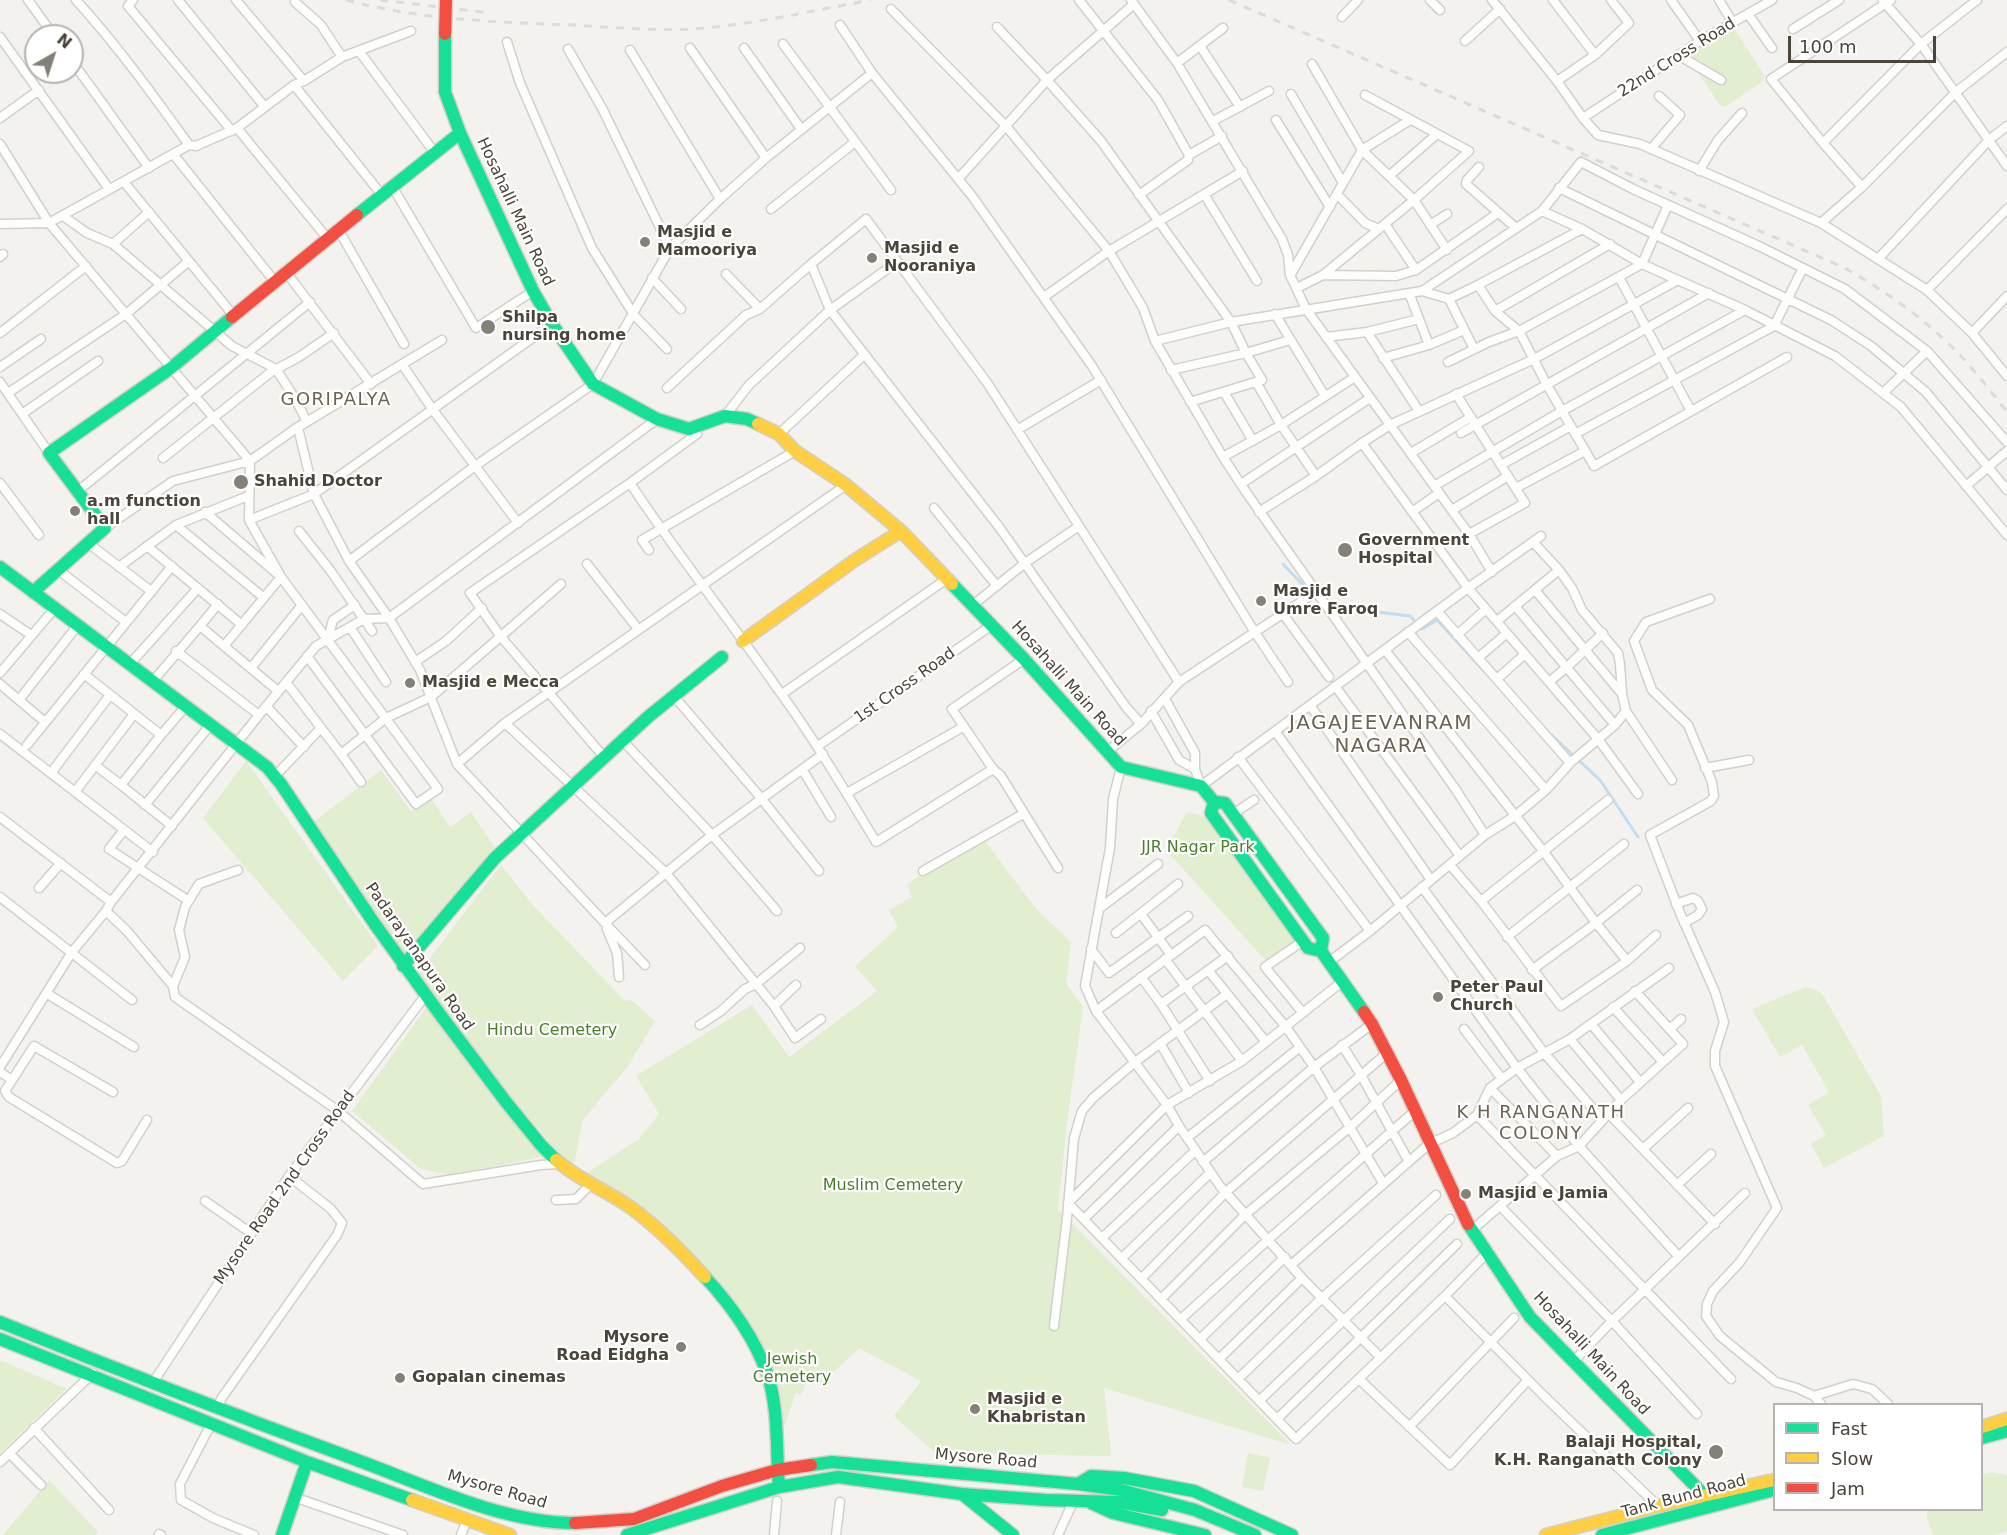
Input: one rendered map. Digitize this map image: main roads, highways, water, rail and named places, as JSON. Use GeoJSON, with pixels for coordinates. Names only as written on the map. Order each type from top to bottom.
{"type":"FeatureCollection","features":[{"type":"Feature","properties":{"kind":"main road","name":"Hosahalli Main Road"},"geometry":{"type":"LineString","coordinates":[[446,0],[445,92],[460,133],[533,291],[552,324],[593,384],[657,419],[689,429],[725,416],[747,419],[778,434],[795,452],[846,485],[901,531],[1024,659],[1121,767],[1201,786],[1214,802],[1225,803],[1323,938],[1321,951],[1372,1024],[1401,1080],[1471,1231],[1486,1254],[1530,1317],[1714,1505]]}},
{"type":"Feature","properties":{"kind":"main road"},"geometry":{"type":"LineString","coordinates":[[33,592],[105,528],[49,453],[171,368],[338,229],[460,133]]}},
{"type":"Feature","properties":{"kind":"main road"},"geometry":{"type":"LineString","coordinates":[[743,640],[901,531]]}},
{"type":"Feature","properties":{"kind":"main road","name":"Padarayanapura Road"},"geometry":{"type":"LineString","coordinates":[[0,567],[267,767],[403,966],[542,1147],[559,1164],[631,1208],[676,1245],[742,1325],[758,1351],[767,1375],[779,1487]]}},
{"type":"Feature","properties":{"kind":"main road"},"geometry":{"type":"LineString","coordinates":[[403,966],[495,858],[622,740],[722,657]]}},
{"type":"Feature","properties":{"kind":"main road"},"geometry":{"type":"LineString","coordinates":[[1214,802],[1211,813],[1308,948],[1321,951]]}},
{"type":"Feature","properties":{"kind":"main road"},"geometry":{"type":"LineString","coordinates":[[1303,941],[1317,931]]}},
{"type":"Feature","properties":{"kind":"main road","name":"Mysore Road"},"geometry":{"type":"LineString","coordinates":[[0,1322],[152,1384],[466,1500],[507,1513],[549,1522],[593,1523],[634,1519],[722,1486],[777,1470],[832,1462],[1078,1484],[1120,1496]]}},
{"type":"Feature","properties":{"kind":"main road"},"geometry":{"type":"LineString","coordinates":[[0,1339],[307,1462],[510,1535]]}},
{"type":"Feature","properties":{"kind":"main road"},"geometry":{"type":"LineString","coordinates":[[1983,1429],[2007,1419]]}},
{"type":"Feature","properties":{"kind":"main road"},"geometry":{"type":"LineString","coordinates":[[1983,1429],[2007,1431]]}},
{"type":"Feature","properties":{"kind":"main road"},"geometry":{"type":"LineString","coordinates":[[282,1535],[307,1462]]}},
{"type":"Feature","properties":{"kind":"main road"},"geometry":{"type":"LineString","coordinates":[[1078,1484],[1091,1476],[1124,1478],[1194,1491],[1292,1535]]}},
{"type":"Feature","properties":{"kind":"main road"},"geometry":{"type":"LineString","coordinates":[[627,1535],[779,1487],[838,1477],[962,1494],[1079,1500],[1120,1496],[1195,1509],[1255,1535]]}},
{"type":"Feature","properties":{"kind":"main road"},"geometry":{"type":"LineString","coordinates":[[1546,1535],[1658,1506],[1773,1480]]}},
{"type":"Feature","properties":{"kind":"main road","name":"Tank Bund Road"},"geometry":{"type":"LineString","coordinates":[[1602,1535],[1773,1490]]}},
{"type":"Feature","properties":{"kind":"main road"},"geometry":{"type":"LineString","coordinates":[[962,1494],[1013,1535]]}},
{"type":"Feature","properties":{"kind":"main road"},"geometry":{"type":"LineString","coordinates":[[1120,1496],[1194,1516],[1238,1535]]}},
{"type":"Feature","properties":{"kind":"main road"},"geometry":{"type":"LineString","coordinates":[[1079,1500],[1113,1513],[1205,1535]]}},
{"type":"Feature","properties":{"kind":"waterway"},"geometry":{"type":"LineString","coordinates":[[1283,564],[1319,602]]}},
{"type":"Feature","properties":{"kind":"waterway"},"geometry":{"type":"LineString","coordinates":[[1328,606],[1410,616],[1422,629],[1437,620],[1483,670]]}},
{"type":"Feature","properties":{"kind":"waterway"},"geometry":{"type":"LineString","coordinates":[[1546,730],[1600,780],[1638,837]]}},
{"type":"Feature","properties":{"kind":"railway"},"geometry":{"type":"LineString","coordinates":[[346,0],[402,12],[459,19],[661,29],[691,29],[736,24],[871,0]]}},
{"type":"Feature","properties":{"kind":"railway"},"geometry":{"type":"LineString","coordinates":[[380,0],[490,13]]}},
{"type":"Feature","properties":{"kind":"railway"},"geometry":{"type":"LineString","coordinates":[[1229,0],[1845,268],[1892,298],[1936,332],[1965,360],[2007,412]]}},
{"type":"Feature","properties":{"kind":"place","name":"Masjid e Mamooriya"},"geometry":{"type":"Point","coordinates":[645,242]}},
{"type":"Feature","properties":{"kind":"place","name":"Masjid e Nooraniya"},"geometry":{"type":"Point","coordinates":[872,258]}},
{"type":"Feature","properties":{"kind":"place","name":"Shilpa nursing home"},"geometry":{"type":"Point","coordinates":[488,327]}},
{"type":"Feature","properties":{"kind":"place","name":"Shahid Doctor"},"geometry":{"type":"Point","coordinates":[241,482]}},
{"type":"Feature","properties":{"kind":"place","name":"a.m function hall"},"geometry":{"type":"Point","coordinates":[75,511]}},
{"type":"Feature","properties":{"kind":"place","name":"Government Hospital"},"geometry":{"type":"Point","coordinates":[1345,550]}},
{"type":"Feature","properties":{"kind":"place","name":"Masjid e Umre Faroq"},"geometry":{"type":"Point","coordinates":[1261,601]}},
{"type":"Feature","properties":{"kind":"place","name":"Masjid e Mecca"},"geometry":{"type":"Point","coordinates":[410,683]}},
{"type":"Feature","properties":{"kind":"place","name":"Peter Paul Church"},"geometry":{"type":"Point","coordinates":[1438,997]}},
{"type":"Feature","properties":{"kind":"place","name":"Masjid e Jamia"},"geometry":{"type":"Point","coordinates":[1466,1194]}},
{"type":"Feature","properties":{"kind":"place","name":"Mysore Road Eidgha"},"geometry":{"type":"Point","coordinates":[681,1347]}},
{"type":"Feature","properties":{"kind":"place","name":"Gopalan cinemas"},"geometry":{"type":"Point","coordinates":[400,1378]}},
{"type":"Feature","properties":{"kind":"place","name":"Masjid e Khabristan"},"geometry":{"type":"Point","coordinates":[975,1409]}},
{"type":"Feature","properties":{"kind":"place","name":"Balaji Hospital, K.H. Ranganath Colony"},"geometry":{"type":"Point","coordinates":[1716,1452]}},
{"type":"Feature","properties":{"kind":"district","name":"GORIPALYA"},"geometry":{"type":"Point","coordinates":[336,400]}},
{"type":"Feature","properties":{"kind":"district","name":"JAGAJEEVANRAM NAGARA"},"geometry":{"type":"Point","coordinates":[1381,736]}},
{"type":"Feature","properties":{"kind":"district","name":"K H RANGANATH COLONY"},"geometry":{"type":"Point","coordinates":[1541,1123]}},
{"type":"Feature","properties":{"kind":"park label","name":"JJR Nagar Park"},"geometry":{"type":"Point","coordinates":[1198,848]}},
{"type":"Feature","properties":{"kind":"park label","name":"Hindu Cemetery"},"geometry":{"type":"Point","coordinates":[552,1031]}},
{"type":"Feature","properties":{"kind":"park label","name":"Muslim Cemetery"},"geometry":{"type":"Point","coordinates":[893,1186]}},
{"type":"Feature","properties":{"kind":"park label","name":"Jewish Cemetery"},"geometry":{"type":"Point","coordinates":[792,1369]}}]}
